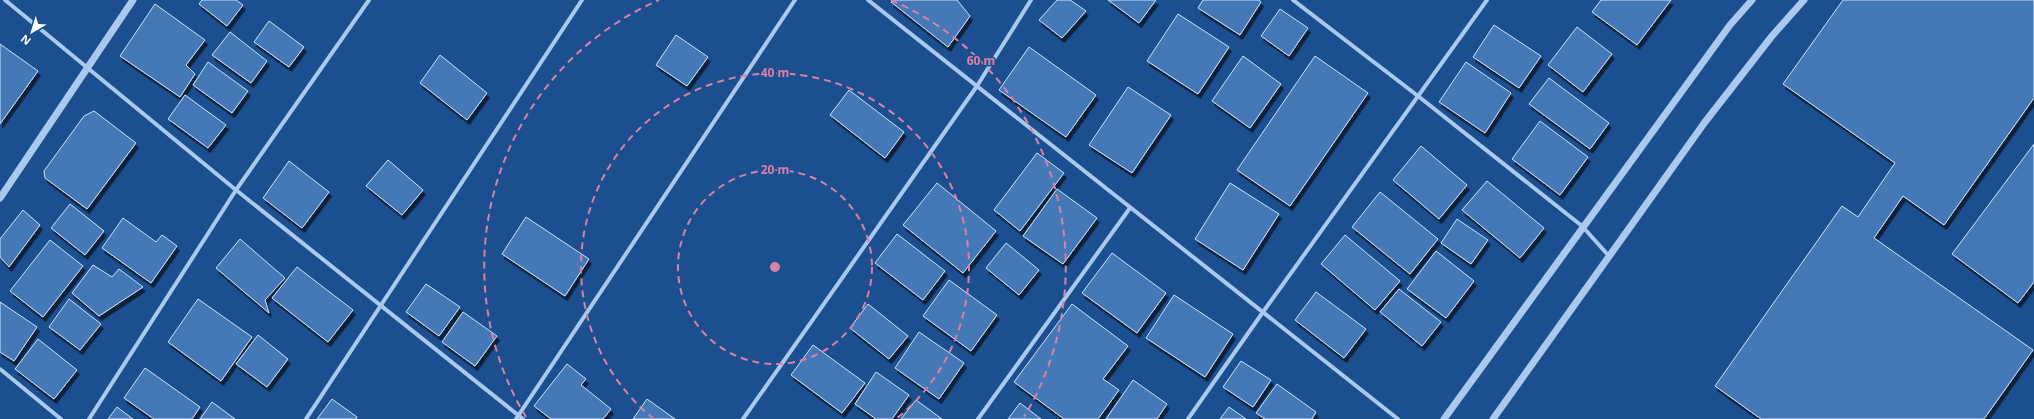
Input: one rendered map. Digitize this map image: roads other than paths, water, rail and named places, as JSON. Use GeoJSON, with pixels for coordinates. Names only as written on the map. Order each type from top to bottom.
{"type":"FeatureCollection","features":[{"type":"Feature","properties":{"kind":"street"},"geometry":{"type":"LineString","coordinates":[[4,0],[517,417],[523,419]]}},
{"type":"Feature","properties":{"kind":"street"},"geometry":{"type":"LineString","coordinates":[[0,198],[133,0]]}},
{"type":"Feature","properties":{"kind":"street"},"geometry":{"type":"LineString","coordinates":[[89,419],[236,190],[369,0]]}},
{"type":"Feature","properties":{"kind":"street"},"geometry":{"type":"LineString","coordinates":[[306,419],[582,0]]}},
{"type":"Feature","properties":{"kind":"street"},"geometry":{"type":"LineString","coordinates":[[517,417],[795,0]]}},
{"type":"Feature","properties":{"kind":"street"},"geometry":{"type":"LineString","coordinates":[[868,0],[1398,419]]}},
{"type":"Feature","properties":{"kind":"street"},"geometry":{"type":"LineString","coordinates":[[743,419],[977,86],[1031,0]]}},
{"type":"Feature","properties":{"kind":"street"},"geometry":{"type":"LineString","coordinates":[[1293,0],[1418,96],[1582,226],[1609,256]]}},
{"type":"Feature","properties":{"kind":"street"},"geometry":{"type":"LineString","coordinates":[[1188,419],[1262,312],[1488,0]]}},
{"type":"Feature","properties":{"kind":"street"},"geometry":{"type":"LineString","coordinates":[[1444,419],[1582,226],[1730,25],[1752,0]]}},
{"type":"Feature","properties":{"kind":"street"},"geometry":{"type":"LineString","coordinates":[[1492,419],[1705,122],[1772,36],[1804,0]]}},
{"type":"Feature","properties":{"kind":"street"},"geometry":{"type":"LineString","coordinates":[[978,419],[1130,208]]}},
{"type":"Feature","properties":{"kind":"street"},"geometry":{"type":"LineString","coordinates":[[0,369],[62,419]]}}]}
